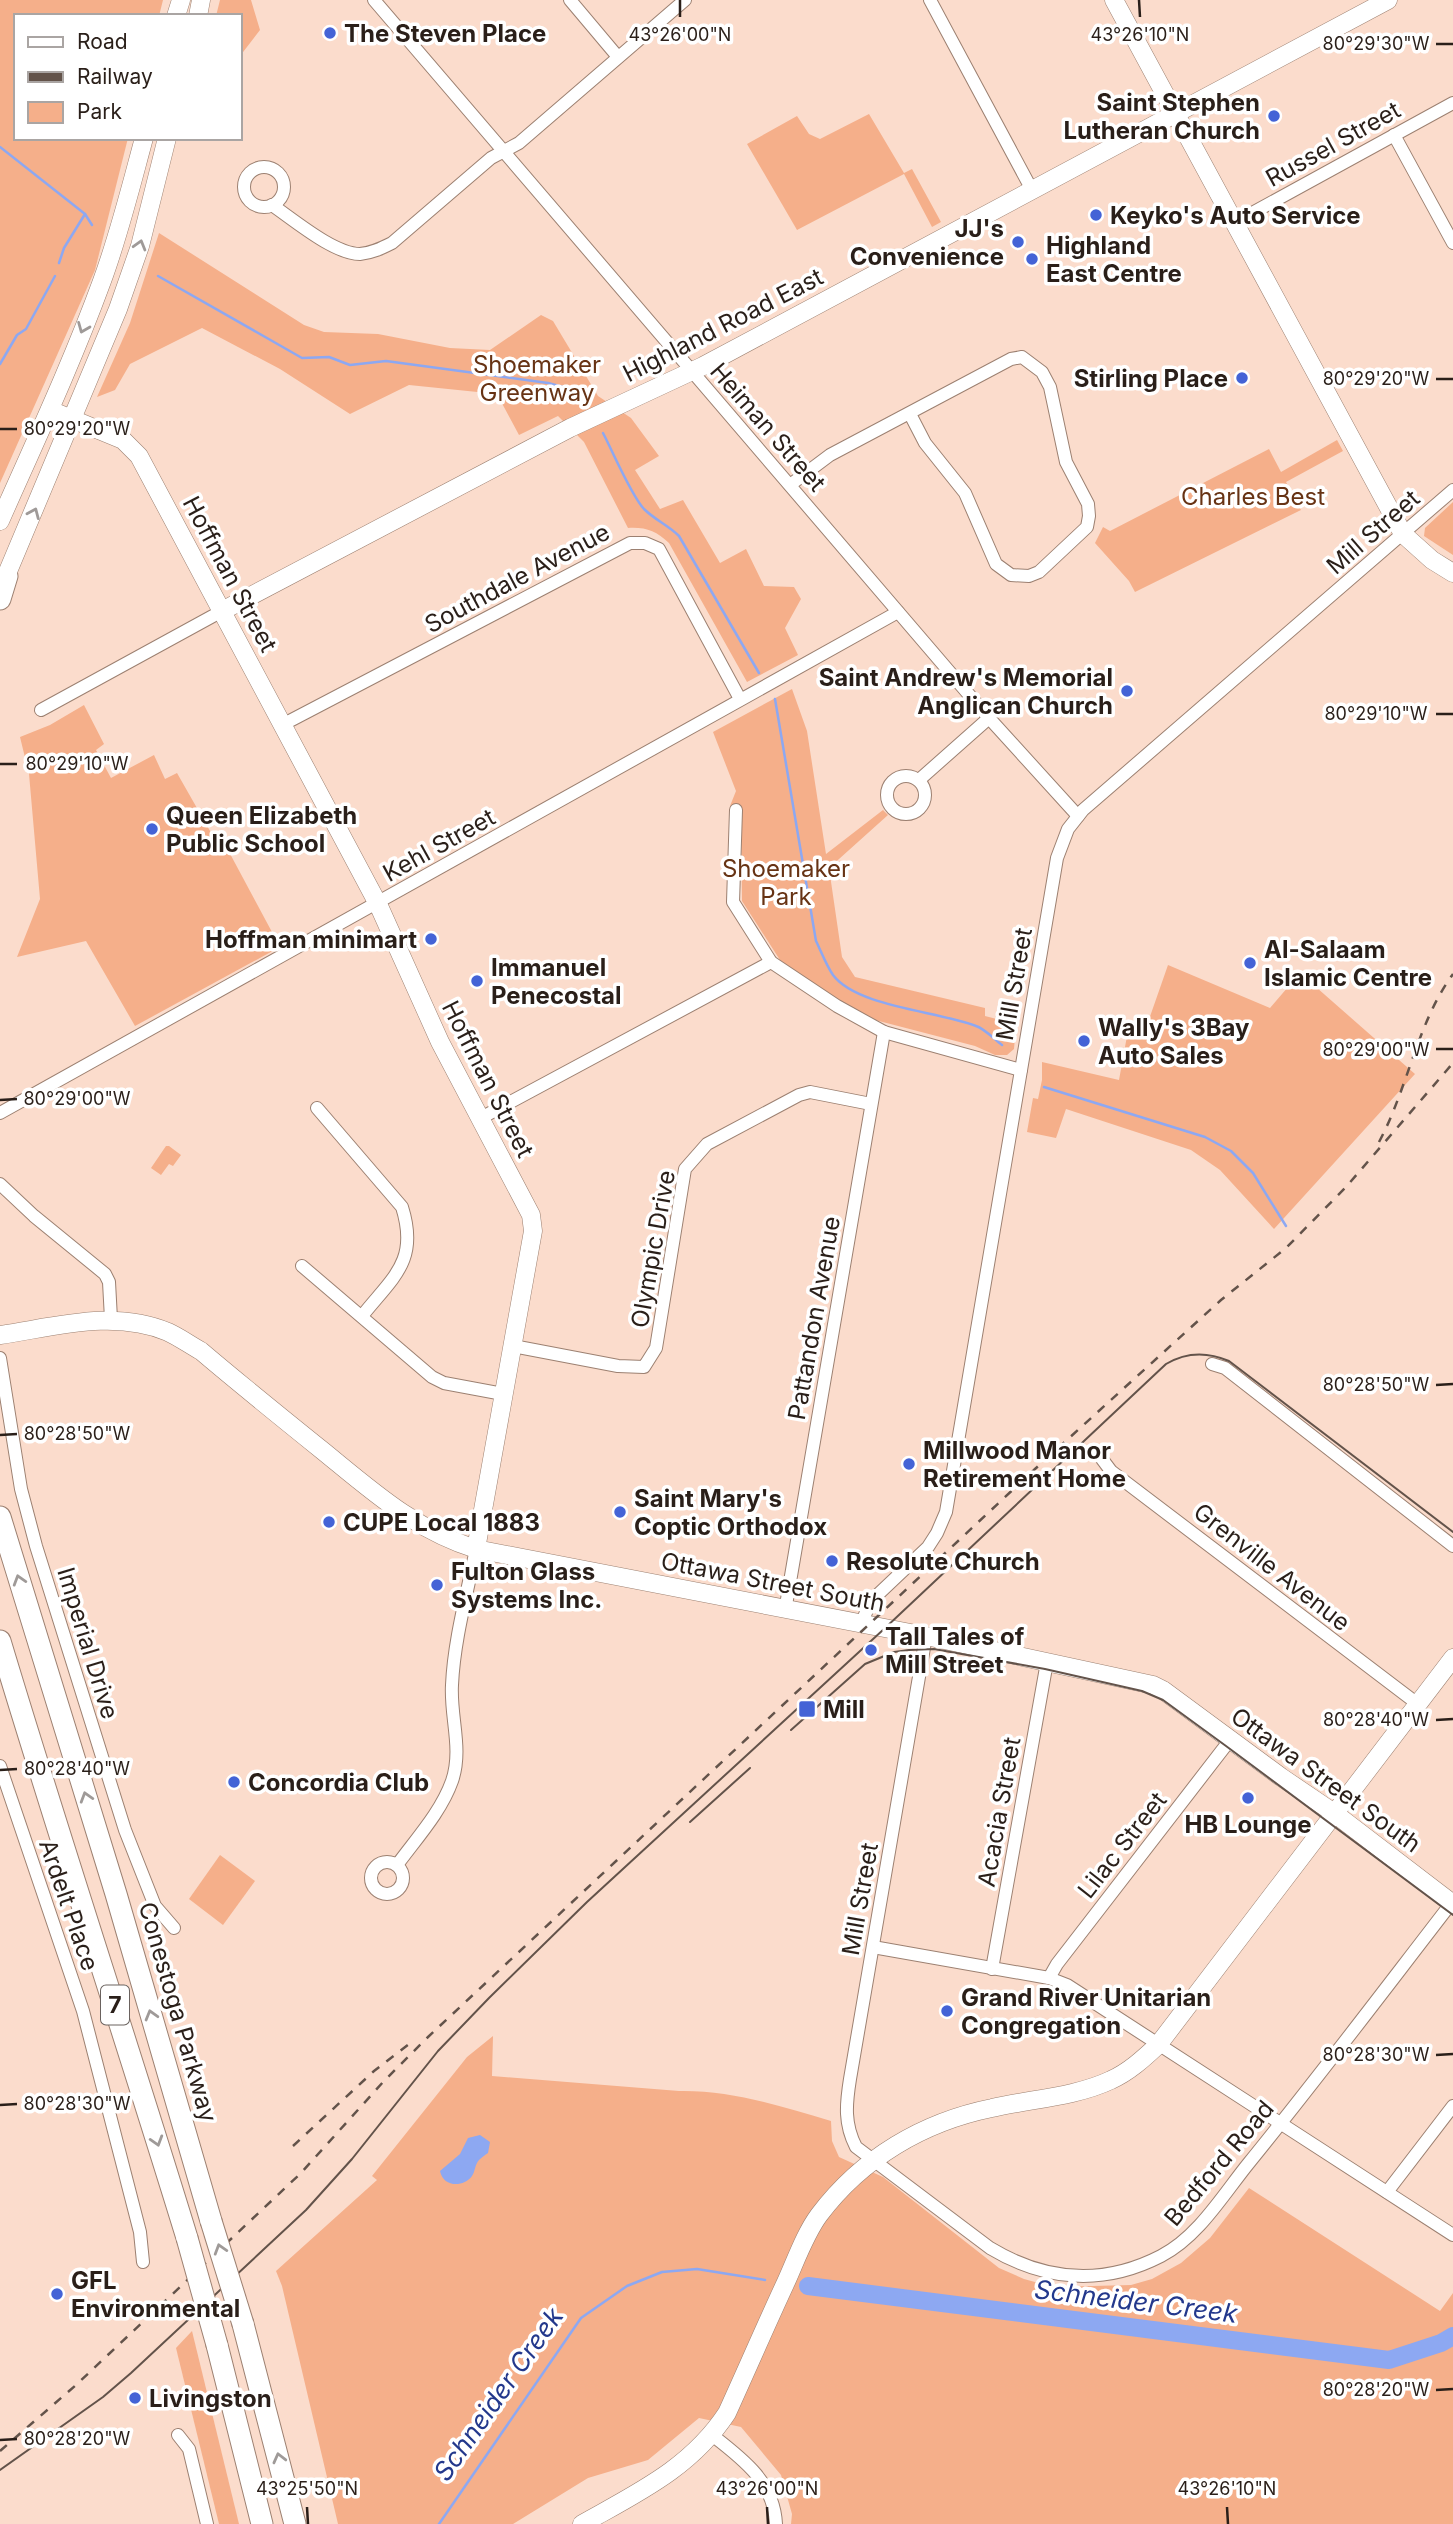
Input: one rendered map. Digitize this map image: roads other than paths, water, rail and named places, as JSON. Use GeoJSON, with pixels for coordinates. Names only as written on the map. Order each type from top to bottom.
{"type":"FeatureCollection","features":[{"type":"Feature","properties":{"kind":"highway"},"geometry":{"type":"LineString","coordinates":[[0,599],[4,583]]}},
{"type":"Feature","properties":{"kind":"highway","name":"Conestoga Parkway"},"geometry":{"type":"LineString","coordinates":[[0,1517],[120,1907],[243,2324],[295,2524]]}},
{"type":"Feature","properties":{"kind":"highway","name":"7"},"geometry":{"type":"LineString","coordinates":[[0,1641],[39,1773],[98,1950],[187,2238],[262,2524]]}},
{"type":"Feature","properties":{"kind":"highway"},"geometry":{"type":"LineString","coordinates":[[0,1687],[24,1754],[39,1773]]}},
{"type":"Feature","properties":{"kind":"main road"},"geometry":{"type":"LineString","coordinates":[[1114,0],[1403,534],[1453,573]]}},
{"type":"Feature","properties":{"kind":"main road","name":"Highland Road East"},"geometry":{"type":"LineString","coordinates":[[222,611],[570,428],[693,371],[1388,0]]}},
{"type":"Feature","properties":{"kind":"main road"},"geometry":{"type":"LineString","coordinates":[[0,521],[50,410],[102,282],[120,228],[143,140]]}},
{"type":"Feature","properties":{"kind":"main road"},"geometry":{"type":"LineString","coordinates":[[4,583],[126,288],[140,246],[166,140]]}},
{"type":"Feature","properties":{"kind":"main road","name":"Hoffman Street"},"geometry":{"type":"LineString","coordinates":[[50,410],[122,440],[134,449],[378,904],[440,1042],[533,1223],[476,1549]]}},
{"type":"Feature","properties":{"kind":"main road","name":"Ottawa Street South"},"geometry":{"type":"LineString","coordinates":[[0,1335],[111,1319],[169,1332],[201,1351],[390,1505],[430,1532],[476,1549],[785,1611],[926,1636],[1153,1685],[1334,1813],[1452,1903]]}},
{"type":"Feature","properties":{"kind":"main road"},"geometry":{"type":"LineString","coordinates":[[582,2524],[657,2482],[684,2462],[712,2435],[727,2413],[819,2216],[852,2179],[874,2160],[909,2137],[951,2119],[1102,2084],[1129,2070],[1158,2045],[1453,1658]]}},
{"type":"Feature","properties":{"kind":"street","name":"Heiman Street"},"geometry":{"type":"LineString","coordinates":[[374,0],[989,718],[1078,816]]}},
{"type":"Feature","properties":{"kind":"street"},"geometry":{"type":"LineString","coordinates":[[570,0],[618,57]]}},
{"type":"Feature","properties":{"kind":"street"},"geometry":{"type":"LineString","coordinates":[[272,205],[340,250],[360,254],[392,243],[491,158],[519,143],[685,0]]}},
{"type":"Feature","properties":{"kind":"street"},"geometry":{"type":"LineString","coordinates":[[930,0],[1032,190]]}},
{"type":"Feature","properties":{"kind":"street","name":"Russel Street"},"geometry":{"type":"LineString","coordinates":[[1234,223],[1453,103]]}},
{"type":"Feature","properties":{"kind":"street"},"geometry":{"type":"LineString","coordinates":[[1394,135],[1453,243]]}},
{"type":"Feature","properties":{"kind":"street"},"geometry":{"type":"LineString","coordinates":[[790,485],[830,455],[1011,359],[1021,357],[1042,372],[1050,387],[1066,463],[1088,504],[1087,527],[1039,572],[1029,576],[1011,575],[996,564],[965,493],[925,443],[910,414]]}},
{"type":"Feature","properties":{"kind":"street","name":"Mill Street"},"geometry":{"type":"LineString","coordinates":[[861,1625],[871,1601],[928,1547],[946,1512],[1057,858],[1068,829],[1078,816],[1149,751],[1453,490]]}},
{"type":"Feature","properties":{"kind":"street","name":"Southdale Avenue"},"geometry":{"type":"LineString","coordinates":[[282,725],[630,543],[645,543],[659,549],[740,699]]}},
{"type":"Feature","properties":{"kind":"street","name":"Highland Road East"},"geometry":{"type":"LineString","coordinates":[[41,710],[222,611]]}},
{"type":"Feature","properties":{"kind":"street","name":"Kehl Street"},"geometry":{"type":"LineString","coordinates":[[0,1113],[898,612]]}},
{"type":"Feature","properties":{"kind":"street"},"geometry":{"type":"LineString","coordinates":[[919,780],[989,718]]}},
{"type":"Feature","properties":{"kind":"street"},"geometry":{"type":"LineString","coordinates":[[736,810],[733,902],[771,962],[837,1006],[884,1032],[1021,1070]]}},
{"type":"Feature","properties":{"kind":"street"},"geometry":{"type":"LineString","coordinates":[[479,1119],[771,962]]}},
{"type":"Feature","properties":{"kind":"street","name":"Pattandon Avenue"},"geometry":{"type":"LineString","coordinates":[[785,1611],[884,1032]]}},
{"type":"Feature","properties":{"kind":"street","name":"Olympic Drive"},"geometry":{"type":"LineString","coordinates":[[513,1346],[618,1366],[644,1367],[656,1348],[685,1169],[707,1144],[799,1095],[810,1092],[871,1104]]}},
{"type":"Feature","properties":{"kind":"street"},"geometry":{"type":"LineString","coordinates":[[317,1108],[402,1207],[407,1224],[408,1242],[400,1269],[362,1316]]}},
{"type":"Feature","properties":{"kind":"street"},"geometry":{"type":"LineString","coordinates":[[0,1184],[34,1216],[105,1274],[110,1289],[111,1319]]}},
{"type":"Feature","properties":{"kind":"street"},"geometry":{"type":"LineString","coordinates":[[302,1266],[432,1377],[503,1394]]}},
{"type":"Feature","properties":{"kind":"street","name":"Imperial Drive"},"geometry":{"type":"LineString","coordinates":[[0,1358],[21,1489],[36,1546],[125,1830],[155,1906],[174,1928]]}},
{"type":"Feature","properties":{"kind":"street"},"geometry":{"type":"LineString","coordinates":[[1212,1364],[1225,1368],[1453,1546]]}},
{"type":"Feature","properties":{"kind":"street","name":"Grenville Avenue"},"geometry":{"type":"LineString","coordinates":[[1102,1459],[1111,1471],[1419,1705]]}},
{"type":"Feature","properties":{"kind":"street","name":"Hoffman Street"},"geometry":{"type":"LineString","coordinates":[[397,1865],[440,1805],[455,1772],[457,1755],[452,1708],[453,1676],[476,1549]]}},
{"type":"Feature","properties":{"kind":"street","name":"Mill Street"},"geometry":{"type":"LineString","coordinates":[[874,2160],[856,2147],[850,2136],[846,2108],[926,1636]]}},
{"type":"Feature","properties":{"kind":"street","name":"Acacia Street"},"geometry":{"type":"LineString","coordinates":[[992,1969],[1047,1662]]}},
{"type":"Feature","properties":{"kind":"street","name":"Lilac Street"},"geometry":{"type":"LineString","coordinates":[[1049,1978],[1057,1964],[1230,1740]]}},
{"type":"Feature","properties":{"kind":"street","name":"Ardelt Place"},"geometry":{"type":"LineString","coordinates":[[0,1766],[83,2011],[140,2232],[143,2263]]}},
{"type":"Feature","properties":{"kind":"street","name":"Bedford Road"},"geometry":{"type":"LineString","coordinates":[[874,2160],[990,2248],[1007,2259],[1040,2272],[1093,2276],[1142,2264],[1178,2245],[1196,2228],[1452,1903]]}},
{"type":"Feature","properties":{"kind":"street"},"geometry":{"type":"LineString","coordinates":[[873,1947],[1049,1978],[1067,1985],[1453,2235]]}},
{"type":"Feature","properties":{"kind":"street"},"geometry":{"type":"LineString","coordinates":[[1387,2192],[1453,2106]]}},
{"type":"Feature","properties":{"kind":"street"},"geometry":{"type":"LineString","coordinates":[[178,2435],[189,2449],[207,2524]]}},
{"type":"Feature","properties":{"kind":"street"},"geometry":{"type":"LineString","coordinates":[[712,2435],[751,2467],[762,2481],[773,2503],[776,2524]]}},
{"type":"Feature","properties":{"kind":"water"},"geometry":{"type":"Polygon","coordinates":[[[480,2135],[490,2142],[488,2153],[478,2162],[468,2180],[459,2184],[449,2183],[440,2171],[460,2154],[468,2138],[480,2135]]]}},
{"type":"Feature","properties":{"kind":"waterway"},"geometry":{"type":"LineString","coordinates":[[0,147],[85,214],[92,225]]}},
{"type":"Feature","properties":{"kind":"waterway"},"geometry":{"type":"LineString","coordinates":[[59,263],[64,248],[85,214]]}},
{"type":"Feature","properties":{"kind":"waterway"},"geometry":{"type":"LineString","coordinates":[[0,364],[17,335],[26,329],[55,276]]}},
{"type":"Feature","properties":{"kind":"waterway"},"geometry":{"type":"LineString","coordinates":[[158,276],[302,358],[329,357],[350,365],[386,361],[548,383],[570,389],[580,403]]}},
{"type":"Feature","properties":{"kind":"waterway"},"geometry":{"type":"LineString","coordinates":[[603,433],[628,484],[644,509],[679,536],[759,673]]}},
{"type":"Feature","properties":{"kind":"waterway"},"geometry":{"type":"LineString","coordinates":[[775,699],[816,941],[833,975],[844,986],[879,1001],[976,1026],[1002,1045]]}},
{"type":"Feature","properties":{"kind":"waterway"},"geometry":{"type":"LineString","coordinates":[[1044,1087],[1205,1137],[1231,1151],[1253,1173],[1286,1226]]}},
{"type":"Feature","properties":{"kind":"waterway","name":"Schneider Creek"},"geometry":{"type":"LineString","coordinates":[[439,2524],[581,2318],[627,2286],[662,2272],[697,2269],[765,2280]]}},
{"type":"Feature","properties":{"kind":"waterway","name":"Schneider Creek"},"geometry":{"type":"LineString","coordinates":[[808,2286],[1389,2360],[1441,2343],[1453,2336]]}},
{"type":"Feature","properties":{"kind":"tram line"},"geometry":{"type":"LineString","coordinates":[[0,2470],[103,2397],[306,2210],[352,2159],[438,2051],[489,1998],[587,1902],[884,1629],[1166,1364],[1181,1357],[1197,1355],[1229,1361],[1453,1532]]}},
{"type":"Feature","properties":{"kind":"tram line"},"geometry":{"type":"LineString","coordinates":[[791,1730],[865,1664],[894,1652],[909,1650],[934,1649],[1045,1669],[1142,1691],[1163,1700],[1453,1915]]}},
{"type":"Feature","properties":{"kind":"tram line"},"geometry":{"type":"LineString","coordinates":[[690,1822],[750,1768]]}},
{"type":"Feature","properties":{"kind":"railway"},"geometry":{"type":"LineString","coordinates":[[1379,1142],[1398,1100],[1430,1013],[1453,974]]}},
{"type":"Feature","properties":{"kind":"railway"},"geometry":{"type":"LineString","coordinates":[[0,2451],[76,2385],[301,2173],[384,2081],[428,2037],[1035,1469],[1221,1300],[1286,1248],[1346,1187],[1453,1063]]}},
{"type":"Feature","properties":{"kind":"railway"},"geometry":{"type":"LineString","coordinates":[[293,2146],[374,2071],[413,2041]]}},
{"type":"Feature","properties":{"kind":"place","name":"The Steven Place"},"geometry":{"type":"Point","coordinates":[330,33]}},
{"type":"Feature","properties":{"kind":"place","name":"Saint Stephen Lutheran Church"},"geometry":{"type":"Point","coordinates":[1274,116]}},
{"type":"Feature","properties":{"kind":"place","name":"Keyko's Auto Service"},"geometry":{"type":"Point","coordinates":[1096,215]}},
{"type":"Feature","properties":{"kind":"place","name":"JJ's Convenience"},"geometry":{"type":"Point","coordinates":[1018,242]}},
{"type":"Feature","properties":{"kind":"place","name":"Highland East Centre"},"geometry":{"type":"Point","coordinates":[1032,259]}},
{"type":"Feature","properties":{"kind":"place","name":"Stirling Place"},"geometry":{"type":"Point","coordinates":[1242,378]}},
{"type":"Feature","properties":{"kind":"place","name":"Saint Andrew's Memorial Anglican Church"},"geometry":{"type":"Point","coordinates":[1127,691]}},
{"type":"Feature","properties":{"kind":"place","name":"Queen Elizabeth Public School"},"geometry":{"type":"Point","coordinates":[152,829]}},
{"type":"Feature","properties":{"kind":"place","name":"Hoffman minimart"},"geometry":{"type":"Point","coordinates":[431,939]}},
{"type":"Feature","properties":{"kind":"place","name":"Al-Salaam Islamic Centre"},"geometry":{"type":"Point","coordinates":[1250,963]}},
{"type":"Feature","properties":{"kind":"place","name":"Immanuel Penecostal"},"geometry":{"type":"Point","coordinates":[477,981]}},
{"type":"Feature","properties":{"kind":"place","name":"Wally's 3Bay Auto Sales"},"geometry":{"type":"Point","coordinates":[1084,1041]}},
{"type":"Feature","properties":{"kind":"place","name":"Millwood Manor Retirement Home"},"geometry":{"type":"Point","coordinates":[909,1464]}},
{"type":"Feature","properties":{"kind":"place","name":"Saint Mary's Coptic Orthodox"},"geometry":{"type":"Point","coordinates":[620,1512]}},
{"type":"Feature","properties":{"kind":"place","name":"CUPE Local 1883"},"geometry":{"type":"Point","coordinates":[329,1522]}},
{"type":"Feature","properties":{"kind":"place","name":"Resolute Church"},"geometry":{"type":"Point","coordinates":[832,1561]}},
{"type":"Feature","properties":{"kind":"place","name":"Fulton Glass Systems Inc."},"geometry":{"type":"Point","coordinates":[437,1585]}},
{"type":"Feature","properties":{"kind":"place","name":"Tall Tales of Mill Street"},"geometry":{"type":"Point","coordinates":[871,1650]}},
{"type":"Feature","properties":{"kind":"place","name":"Mill"},"geometry":{"type":"Point","coordinates":[807,1709]}},
{"type":"Feature","properties":{"kind":"place","name":"Concordia Club"},"geometry":{"type":"Point","coordinates":[234,1782]}},
{"type":"Feature","properties":{"kind":"place","name":"HB Lounge"},"geometry":{"type":"Point","coordinates":[1248,1798]}},
{"type":"Feature","properties":{"kind":"place","name":"Grand River Unitarian Congregation"},"geometry":{"type":"Point","coordinates":[947,2011]}},
{"type":"Feature","properties":{"kind":"place","name":"GFL Environmental"},"geometry":{"type":"Point","coordinates":[57,2294]}},
{"type":"Feature","properties":{"kind":"place","name":"Livingston"},"geometry":{"type":"Point","coordinates":[135,2398]}},
{"type":"Feature","properties":{"kind":"park label","name":"Shoemaker Greenway"},"geometry":{"type":"Point","coordinates":[537,378]}},
{"type":"Feature","properties":{"kind":"park label","name":"Charles Best"},"geometry":{"type":"Point","coordinates":[1253,496]}},
{"type":"Feature","properties":{"kind":"park label","name":"Shoemaker Park"},"geometry":{"type":"Point","coordinates":[786,882]}}]}
